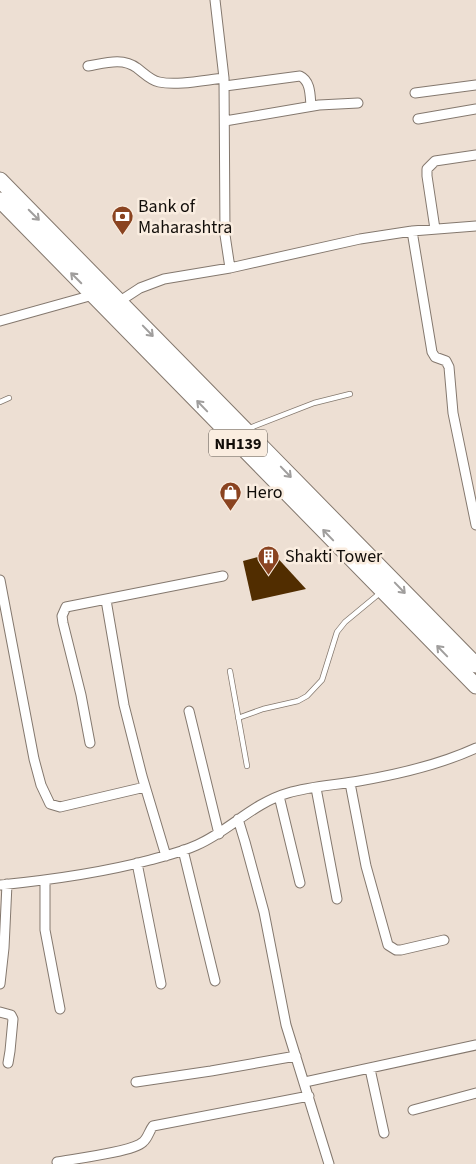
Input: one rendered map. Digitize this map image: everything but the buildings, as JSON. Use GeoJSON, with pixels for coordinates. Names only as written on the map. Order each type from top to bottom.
{"type":"FeatureCollection","features":[{"type":"Feature","properties":{"kind":"highway","name":"NH139"},"geometry":{"type":"LineString","coordinates":[[0,180],[114,305],[239,434],[383,590],[476,686]]}},
{"type":"Feature","properties":{"kind":"highway","name":"NH139"},"geometry":{"type":"LineString","coordinates":[[0,200],[94,295],[114,305]]}},
{"type":"Feature","properties":{"kind":"highway","name":"NH139"},"geometry":{"type":"LineString","coordinates":[[239,434],[476,665]]}},
{"type":"Feature","properties":{"kind":"street"},"geometry":{"type":"LineString","coordinates":[[215,0],[224,82],[225,236],[230,268]]}},
{"type":"Feature","properties":{"kind":"street"},"geometry":{"type":"LineString","coordinates":[[88,66],[123,61],[130,63],[153,80],[170,83],[224,82],[300,76],[307,82],[311,106]]}},
{"type":"Feature","properties":{"kind":"street"},"geometry":{"type":"LineString","coordinates":[[416,93],[476,85]]}},
{"type":"Feature","properties":{"kind":"street"},"geometry":{"type":"LineString","coordinates":[[225,121],[311,106],[358,104]]}},
{"type":"Feature","properties":{"kind":"street"},"geometry":{"type":"LineString","coordinates":[[418,119],[476,110]]}},
{"type":"Feature","properties":{"kind":"street"},"geometry":{"type":"LineString","coordinates":[[435,229],[427,169],[435,161],[476,155]]}},
{"type":"Feature","properties":{"kind":"street"},"geometry":{"type":"LineString","coordinates":[[114,305],[140,288],[158,281],[412,231],[476,226]]}},
{"type":"Feature","properties":{"kind":"street"},"geometry":{"type":"LineString","coordinates":[[412,231],[432,352],[435,357],[446,361],[449,368],[453,414],[476,525]]}},
{"type":"Feature","properties":{"kind":"street"},"geometry":{"type":"LineString","coordinates":[[0,321],[94,295]]}},
{"type":"Feature","properties":{"kind":"street"},"geometry":{"type":"LineString","coordinates":[[90,743],[62,616],[66,607],[223,576]]}},
{"type":"Feature","properties":{"kind":"street"},"geometry":{"type":"LineString","coordinates":[[0,580],[34,759],[41,784],[50,804],[60,807],[145,786]]}},
{"type":"Feature","properties":{"kind":"street"},"geometry":{"type":"LineString","coordinates":[[106,600],[124,704],[145,786],[166,856]]}},
{"type":"Feature","properties":{"kind":"street"},"geometry":{"type":"LineString","coordinates":[[189,711],[219,834]]}},
{"type":"Feature","properties":{"kind":"street"},"geometry":{"type":"LineString","coordinates":[[0,984],[4,948],[2,883],[45,880],[137,864],[166,856],[219,834],[254,807],[290,792],[393,775],[454,758],[476,748]]}},
{"type":"Feature","properties":{"kind":"street"},"geometry":{"type":"LineString","coordinates":[[350,782],[366,866],[388,945],[396,950],[401,950],[444,940]]}},
{"type":"Feature","properties":{"kind":"street"},"geometry":{"type":"LineString","coordinates":[[316,788],[337,899]]}},
{"type":"Feature","properties":{"kind":"street"},"geometry":{"type":"LineString","coordinates":[[279,796],[300,883]]}},
{"type":"Feature","properties":{"kind":"street"},"geometry":{"type":"LineString","coordinates":[[238,820],[246,842],[264,912],[286,1025],[329,1164]]}},
{"type":"Feature","properties":{"kind":"street"},"geometry":{"type":"LineString","coordinates":[[183,850],[215,981]]}},
{"type":"Feature","properties":{"kind":"street"},"geometry":{"type":"LineString","coordinates":[[137,864],[161,984]]}},
{"type":"Feature","properties":{"kind":"street"},"geometry":{"type":"LineString","coordinates":[[45,880],[45,930],[60,1009]]}},
{"type":"Feature","properties":{"kind":"street"},"geometry":{"type":"LineString","coordinates":[[0,1012],[11,1015],[13,1019],[8,1064]]}},
{"type":"Feature","properties":{"kind":"street"},"geometry":{"type":"LineString","coordinates":[[305,1082],[476,1046]]}},
{"type":"Feature","properties":{"kind":"street"},"geometry":{"type":"LineString","coordinates":[[136,1082],[296,1056]]}},
{"type":"Feature","properties":{"kind":"street"},"geometry":{"type":"LineString","coordinates":[[370,1069],[384,1133]]}},
{"type":"Feature","properties":{"kind":"street"},"geometry":{"type":"LineString","coordinates":[[413,1110],[476,1093]]}},
{"type":"Feature","properties":{"kind":"street"},"geometry":{"type":"LineString","coordinates":[[57,1162],[136,1146],[143,1143],[154,1126],[309,1096]]}},
{"type":"Feature","properties":{"kind":"lane"},"geometry":{"type":"LineString","coordinates":[[239,434],[307,406],[350,394]]}},
{"type":"Feature","properties":{"kind":"lane"},"geometry":{"type":"LineString","coordinates":[[0,402],[9,398]]}},
{"type":"Feature","properties":{"kind":"lane"},"geometry":{"type":"LineString","coordinates":[[238,718],[263,709],[298,701],[307,696],[322,680],[337,632],[345,622],[383,590]]}},
{"type":"Feature","properties":{"kind":"lane"},"geometry":{"type":"LineString","coordinates":[[230,671],[247,766]]}},
{"type":"Feature","properties":{"kind":"place","name":"Bank of Maharashtra"},"geometry":{"type":"Point","coordinates":[122,235]}},
{"type":"Feature","properties":{"kind":"place","name":"Hero"},"geometry":{"type":"Point","coordinates":[230,511]}},
{"type":"Feature","properties":{"kind":"place","name":"Shakti Tower"},"geometry":{"type":"Point","coordinates":[269,575]}}]}
